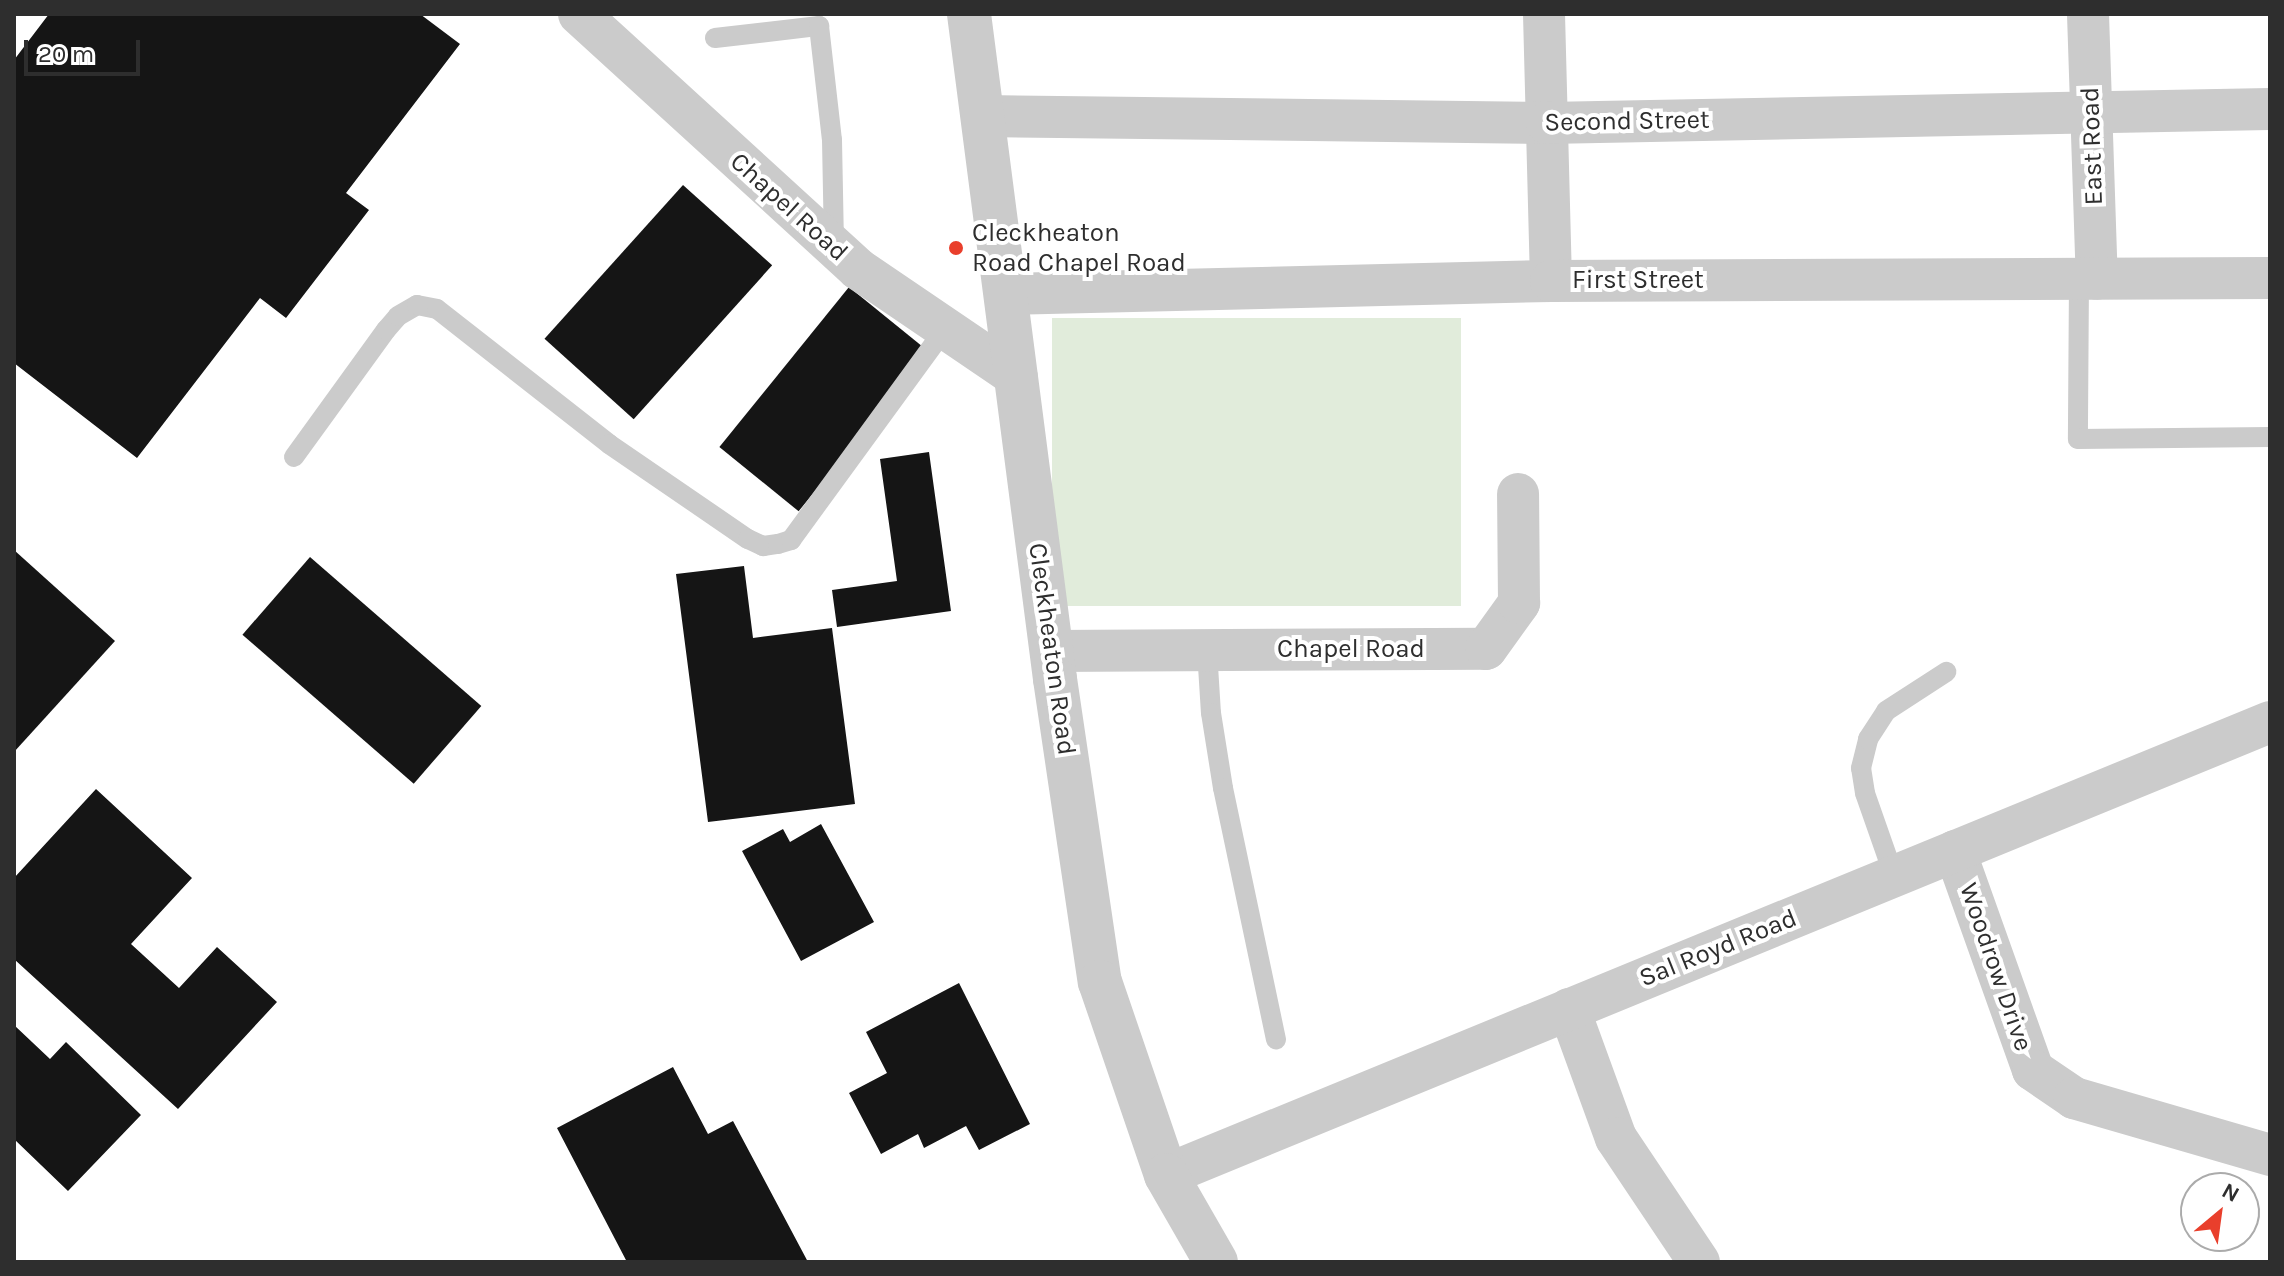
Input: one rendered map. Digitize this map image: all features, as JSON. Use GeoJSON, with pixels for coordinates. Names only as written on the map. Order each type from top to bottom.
{"type":"FeatureCollection","features":[{"type":"Feature","properties":{"kind":"street","name":"Chapel Road"},"geometry":{"type":"LineString","coordinates":[[579,14],[858,269],[1017,377]]}},
{"type":"Feature","properties":{"kind":"street","name":"Cleckheaton Road"},"geometry":{"type":"LineString","coordinates":[[969,14],[1052,651],[1100,982],[1166,1175],[1216,1262]]}},
{"type":"Feature","properties":{"kind":"street"},"geometry":{"type":"LineString","coordinates":[[1544,14],[1551,281]]}},
{"type":"Feature","properties":{"kind":"street","name":"East Road"},"geometry":{"type":"LineString","coordinates":[[2088,14],[2088,279]]}},
{"type":"Feature","properties":{"kind":"street","name":"Second Street"},"geometry":{"type":"LineString","coordinates":[[983,116],[1547,123],[2090,110],[2270,109]]}},
{"type":"Feature","properties":{"kind":"street","name":"First Street"},"geometry":{"type":"LineString","coordinates":[[1006,294],[1551,281],[2270,278]]}},
{"type":"Feature","properties":{"kind":"street","name":"Chapel Road"},"geometry":{"type":"LineString","coordinates":[[1052,651],[1486,649],[1519,603],[1518,494]]}},
{"type":"Feature","properties":{"kind":"street","name":"Sal Royd Road"},"geometry":{"type":"LineString","coordinates":[[1166,1175],[2270,722]]}},
{"type":"Feature","properties":{"kind":"street","name":"Woodrow Drive"},"geometry":{"type":"LineString","coordinates":[[1955,851],[2033,1070],[2074,1098],[2270,1155]]}},
{"type":"Feature","properties":{"kind":"street"},"geometry":{"type":"LineString","coordinates":[[1569,1009],[1616,1138],[1699,1262]]}},
{"type":"Feature","properties":{"kind":"lane"},"geometry":{"type":"LineString","coordinates":[[715,38],[819,26],[832,140],[835,248]]}},
{"type":"Feature","properties":{"kind":"lane"},"geometry":{"type":"LineString","coordinates":[[2088,279],[2078,439],[2270,437]]}},
{"type":"Feature","properties":{"kind":"lane"},"geometry":{"type":"LineString","coordinates":[[294,457],[386,330],[398,316],[417,305],[437,309],[609,444],[748,539],[763,546],[778,544],[791,540],[945,329]]}},
{"type":"Feature","properties":{"kind":"lane"},"geometry":{"type":"LineString","coordinates":[[1207,650],[1211,713],[1223,788],[1276,1039]]}},
{"type":"Feature","properties":{"kind":"lane"},"geometry":{"type":"LineString","coordinates":[[1894,876],[1865,793],[1861,768],[1868,739],[1886,711],[1946,672]]}},
{"type":"Feature","properties":{"kind":"green space"},"geometry":{"type":"Polygon","coordinates":[[[1052,318],[1461,318],[1461,606],[1052,606],[1052,318]]]}},
{"type":"Feature","properties":{"kind":"building"},"geometry":{"type":"Polygon","coordinates":[[[49,14],[420,14],[460,44],[346,193],[369,210],[286,318],[260,298],[137,458],[14,363],[14,60],[49,14]]]}},
{"type":"Feature","properties":{"kind":"building"},"geometry":{"type":"Polygon","coordinates":[[[683,185],[772,265],[634,419],[544,339],[683,185]]]}},
{"type":"Feature","properties":{"kind":"building"},"geometry":{"type":"Polygon","coordinates":[[[849,287],[928,351],[799,511],[719,447],[849,287]]]}},
{"type":"Feature","properties":{"kind":"building"},"geometry":{"type":"Polygon","coordinates":[[[929,452],[951,611],[837,627],[832,590],[897,581],[880,459],[929,452]]]}},
{"type":"Feature","properties":{"kind":"building"},"geometry":{"type":"Polygon","coordinates":[[[14,550],[115,641],[14,752],[14,550]]]}},
{"type":"Feature","properties":{"kind":"building"},"geometry":{"type":"Polygon","coordinates":[[[310,557],[481,706],[414,784],[242,635],[310,557]]]}},
{"type":"Feature","properties":{"kind":"building"},"geometry":{"type":"Polygon","coordinates":[[[744,566],[753,638],[832,628],[855,804],[708,822],[676,574],[744,566]]]}},
{"type":"Feature","properties":{"kind":"building"},"geometry":{"type":"Polygon","coordinates":[[[96,789],[192,878],[131,944],[179,988],[217,947],[277,1002],[178,1109],[14,959],[14,878],[96,789]]]}},
{"type":"Feature","properties":{"kind":"building"},"geometry":{"type":"Polygon","coordinates":[[[821,824],[874,922],[801,961],[742,851],[783,829],[790,842],[821,824]]]}},
{"type":"Feature","properties":{"kind":"building"},"geometry":{"type":"Polygon","coordinates":[[[959,983],[1030,1124],[979,1150],[966,1126],[924,1148],[918,1134],[881,1154],[849,1093],[887,1073],[866,1032],[959,983]]]}},
{"type":"Feature","properties":{"kind":"building"},"geometry":{"type":"Polygon","coordinates":[[[14,1025],[50,1059],[66,1042],[141,1115],[68,1191],[14,1139],[14,1025]]]}},
{"type":"Feature","properties":{"kind":"building"},"geometry":{"type":"Polygon","coordinates":[[[673,1067],[708,1134],[733,1121],[808,1262],[627,1262],[557,1128],[673,1067]]]}},
{"type":"Feature","properties":{"kind":"place","name":"Cleckheaton Road Chapel Road"},"geometry":{"type":"Point","coordinates":[956,248]}}]}
